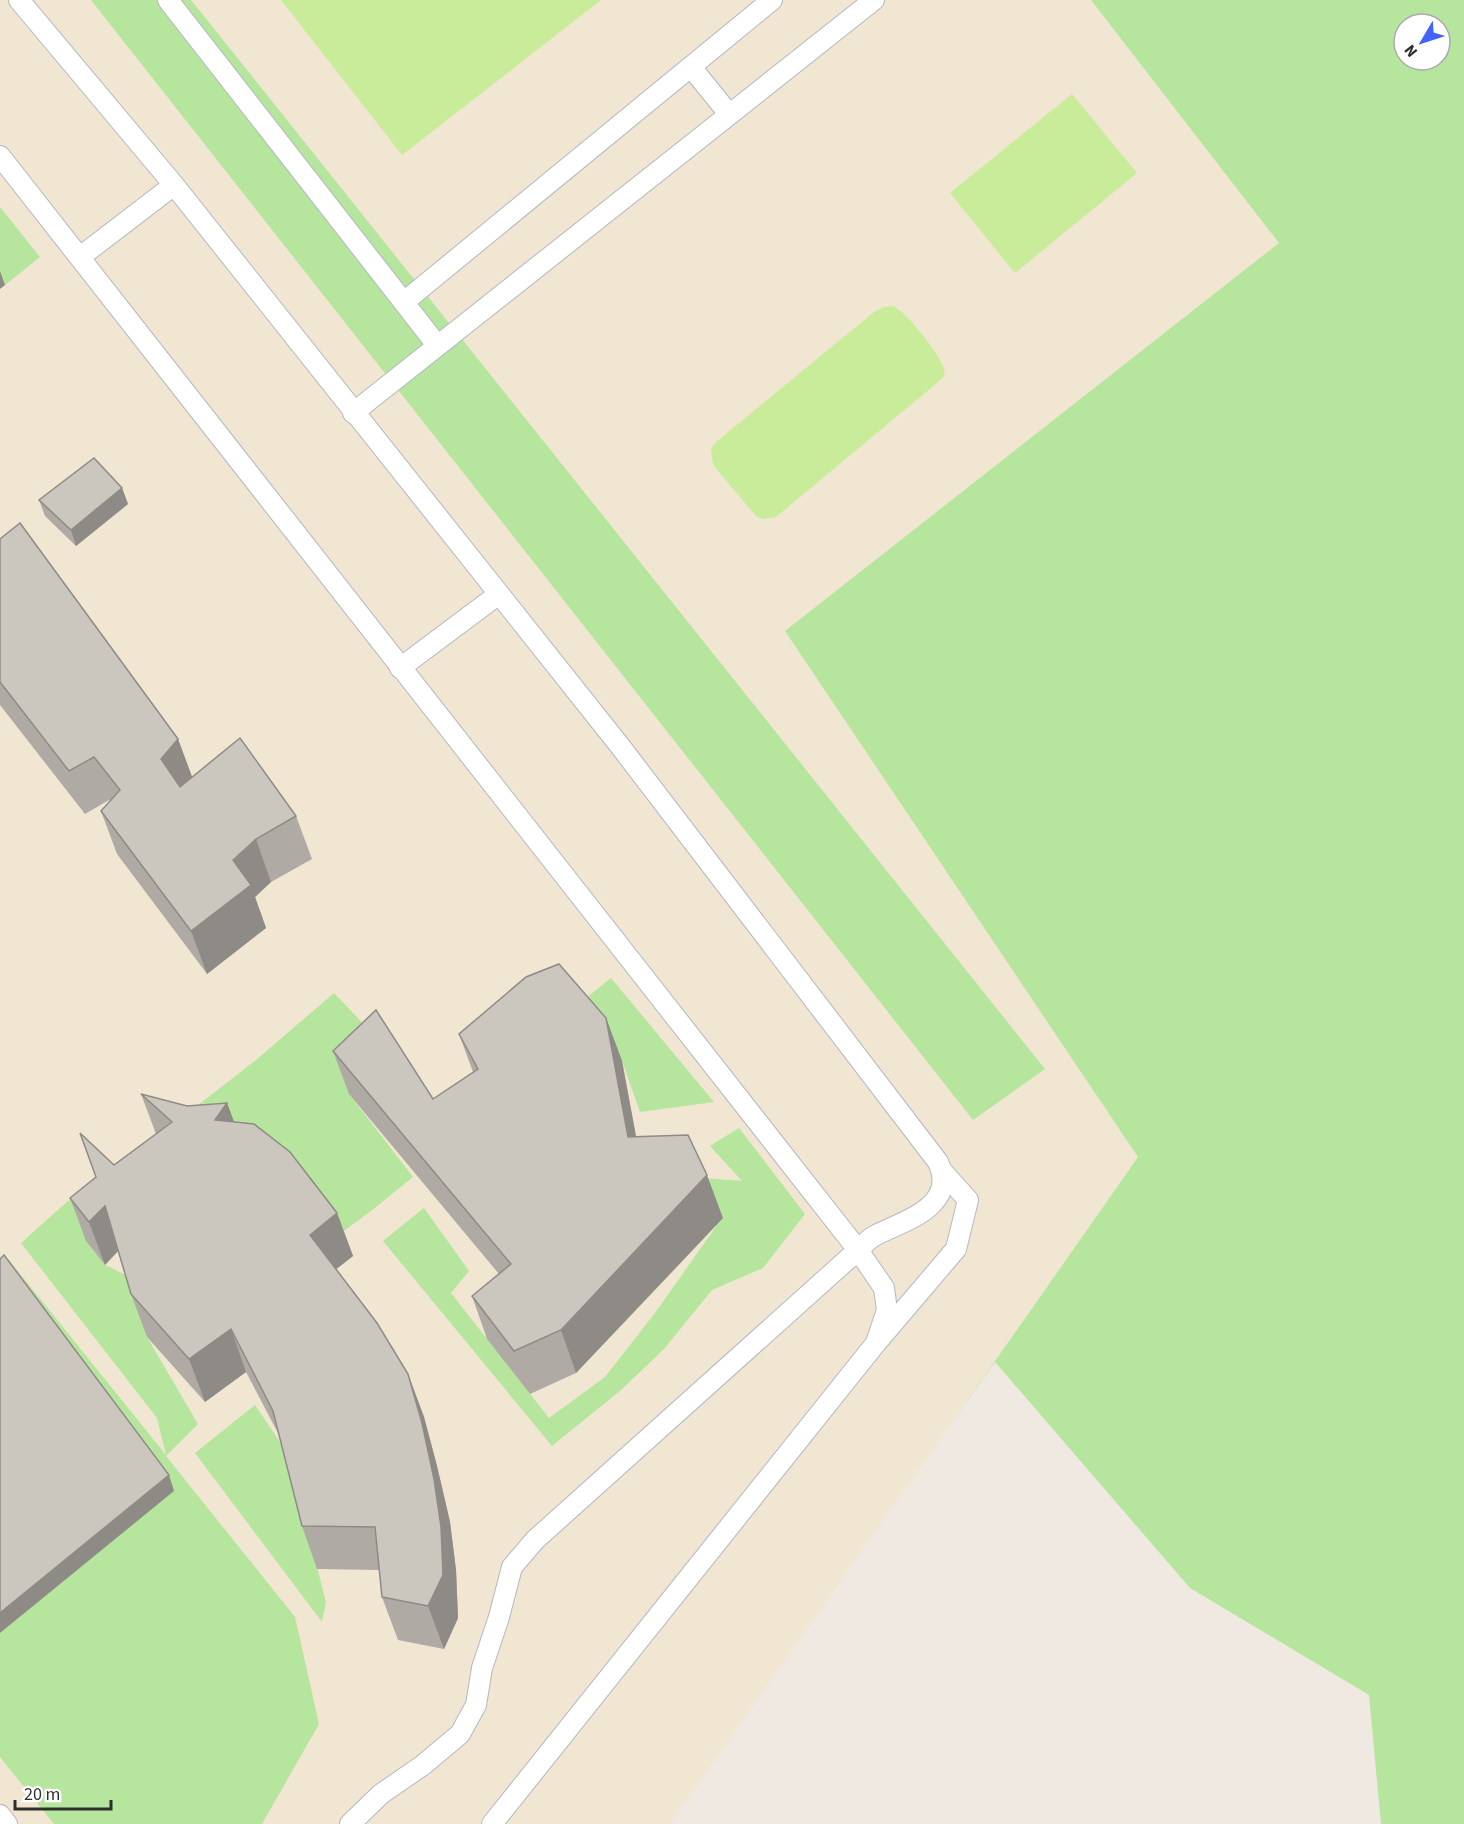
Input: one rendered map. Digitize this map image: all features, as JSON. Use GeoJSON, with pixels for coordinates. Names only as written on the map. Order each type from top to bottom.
{"type":"FeatureCollection","features":[{"type":"Feature","properties":{"kind":"lane"},"geometry":{"type":"LineString","coordinates":[[19,0],[174,186],[621,746],[938,1162],[942,1172],[968,1200],[956,1249],[876,1343],[492,1824]]}},
{"type":"Feature","properties":{"kind":"lane"},"geometry":{"type":"LineString","coordinates":[[168,0],[437,345]]}},
{"type":"Feature","properties":{"kind":"lane"},"geometry":{"type":"LineString","coordinates":[[404,302],[772,0]]}},
{"type":"Feature","properties":{"kind":"lane"},"geometry":{"type":"LineString","coordinates":[[353,413],[873,0]]}},
{"type":"Feature","properties":{"kind":"lane"},"geometry":{"type":"LineString","coordinates":[[691,67],[729,114]]}},
{"type":"Feature","properties":{"kind":"lane"},"geometry":{"type":"LineString","coordinates":[[0,156],[858,1250],[884,1288],[887,1310],[876,1343]]}},
{"type":"Feature","properties":{"kind":"lane"},"geometry":{"type":"LineString","coordinates":[[80,257],[174,186]]}},
{"type":"Feature","properties":{"kind":"lane"},"geometry":{"type":"LineString","coordinates":[[400,668],[499,594]]}},
{"type":"Feature","properties":{"kind":"lane"},"geometry":{"type":"LineString","coordinates":[[350,1824],[381,1794],[423,1765],[460,1734],[476,1705],[482,1668],[512,1567],[535,1540],[874,1236],[904,1223],[931,1206],[940,1194],[942,1172]]}},
{"type":"Feature","properties":{"kind":"lane"},"geometry":{"type":"LineString","coordinates":[[0,1815],[7,1824]]}},
{"type":"Feature","properties":{"kind":"shaded area"},"geometry":{"type":"Polygon","coordinates":[[[0,0],[1091,0],[1464,480],[1464,693],[670,1824],[0,1824],[0,0]]]}},
{"type":"Feature","properties":{"kind":"green space"},"geometry":{"type":"Polygon","coordinates":[[[91,0],[191,0],[1045,1069],[973,1120],[91,0]]]}},
{"type":"Feature","properties":{"kind":"green space"},"geometry":{"type":"Polygon","coordinates":[[[281,0],[601,0],[402,155],[281,0]]]}},
{"type":"Feature","properties":{"kind":"green space"},"geometry":{"type":"Polygon","coordinates":[[[1091,0],[1464,0],[1464,1824],[1381,1824],[1369,1695],[1190,1588],[995,1362],[951,1424],[1138,1157],[785,631],[1279,243],[1091,0]]]}},
{"type":"Feature","properties":{"kind":"green space"},"geometry":{"type":"Polygon","coordinates":[[[1072,94],[1137,173],[1015,273],[950,193],[1072,94]]]}},
{"type":"Feature","properties":{"kind":"green space"},"geometry":{"type":"Polygon","coordinates":[[[0,207],[40,257],[5,285],[0,280],[0,207]]]}},
{"type":"Feature","properties":{"kind":"green space"},"geometry":{"type":"Polygon","coordinates":[[[893,306],[912,323],[934,350],[944,368],[943,378],[776,517],[763,519],[756,516],[713,464],[711,449],[716,442],[874,312],[893,306]]]}},
{"type":"Feature","properties":{"kind":"green space"},"geometry":{"type":"Polygon","coordinates":[[[611,978],[714,1102],[640,1112],[622,1061],[575,1007],[611,978]]]}},
{"type":"Feature","properties":{"kind":"green space"},"geometry":{"type":"Polygon","coordinates":[[[334,993],[391,1053],[349,1094],[413,1177],[338,1235],[157,1137],[256,1060],[334,993]]]}},
{"type":"Feature","properties":{"kind":"green space"},"geometry":{"type":"Polygon","coordinates":[[[739,1128],[805,1214],[763,1268],[712,1290],[664,1349],[621,1390],[552,1446],[383,1241],[424,1208],[469,1271],[451,1293],[549,1418],[605,1377],[655,1313],[722,1218],[703,1178],[742,1181],[710,1146],[739,1128]]]}},
{"type":"Feature","properties":{"kind":"green space"},"geometry":{"type":"Polygon","coordinates":[[[96,1176],[115,1191],[86,1241],[105,1265],[128,1276],[147,1337],[198,1424],[166,1456],[295,1617],[319,1724],[262,1824],[54,1824],[0,1757],[0,1269],[9,1260],[166,1455],[157,1418],[21,1243],[96,1176]]]}},
{"type":"Feature","properties":{"kind":"green space"},"geometry":{"type":"Polygon","coordinates":[[[255,1405],[288,1454],[326,1602],[322,1622],[195,1453],[255,1405]]]}},
{"type":"Feature","properties":{"kind":"building"},"geometry":{"type":"Polygon","coordinates":[[[94,458],[122,488],[71,530],[39,500],[94,458]]]}},
{"type":"Feature","properties":{"kind":"building"},"geometry":{"type":"Polygon","coordinates":[[[20,523],[178,739],[161,759],[180,787],[240,738],[296,816],[256,839],[233,860],[251,885],[191,931],[101,811],[120,790],[94,757],[69,771],[0,682],[0,539],[20,523]]]}},
{"type":"Feature","properties":{"kind":"building"},"geometry":{"type":"Polygon","coordinates":[[[559,964],[606,1018],[628,1137],[688,1135],[707,1175],[561,1330],[514,1351],[472,1296],[511,1264],[333,1051],[376,1010],[433,1099],[478,1069],[459,1034],[526,977],[559,964]]]}},
{"type":"Feature","properties":{"kind":"building"},"geometry":{"type":"Polygon","coordinates":[[[141,1094],[187,1106],[227,1103],[215,1120],[254,1124],[290,1152],[337,1213],[310,1235],[377,1323],[408,1374],[422,1423],[441,1527],[443,1575],[428,1606],[382,1597],[375,1527],[302,1526],[273,1411],[231,1329],[189,1359],[131,1294],[105,1206],[89,1222],[70,1198],[96,1177],[80,1133],[114,1165],[172,1122],[141,1094]]]}},
{"type":"Feature","properties":{"kind":"building"},"geometry":{"type":"Polygon","coordinates":[[[4,1255],[169,1475],[0,1613],[0,1259],[4,1255]]]}}]}
